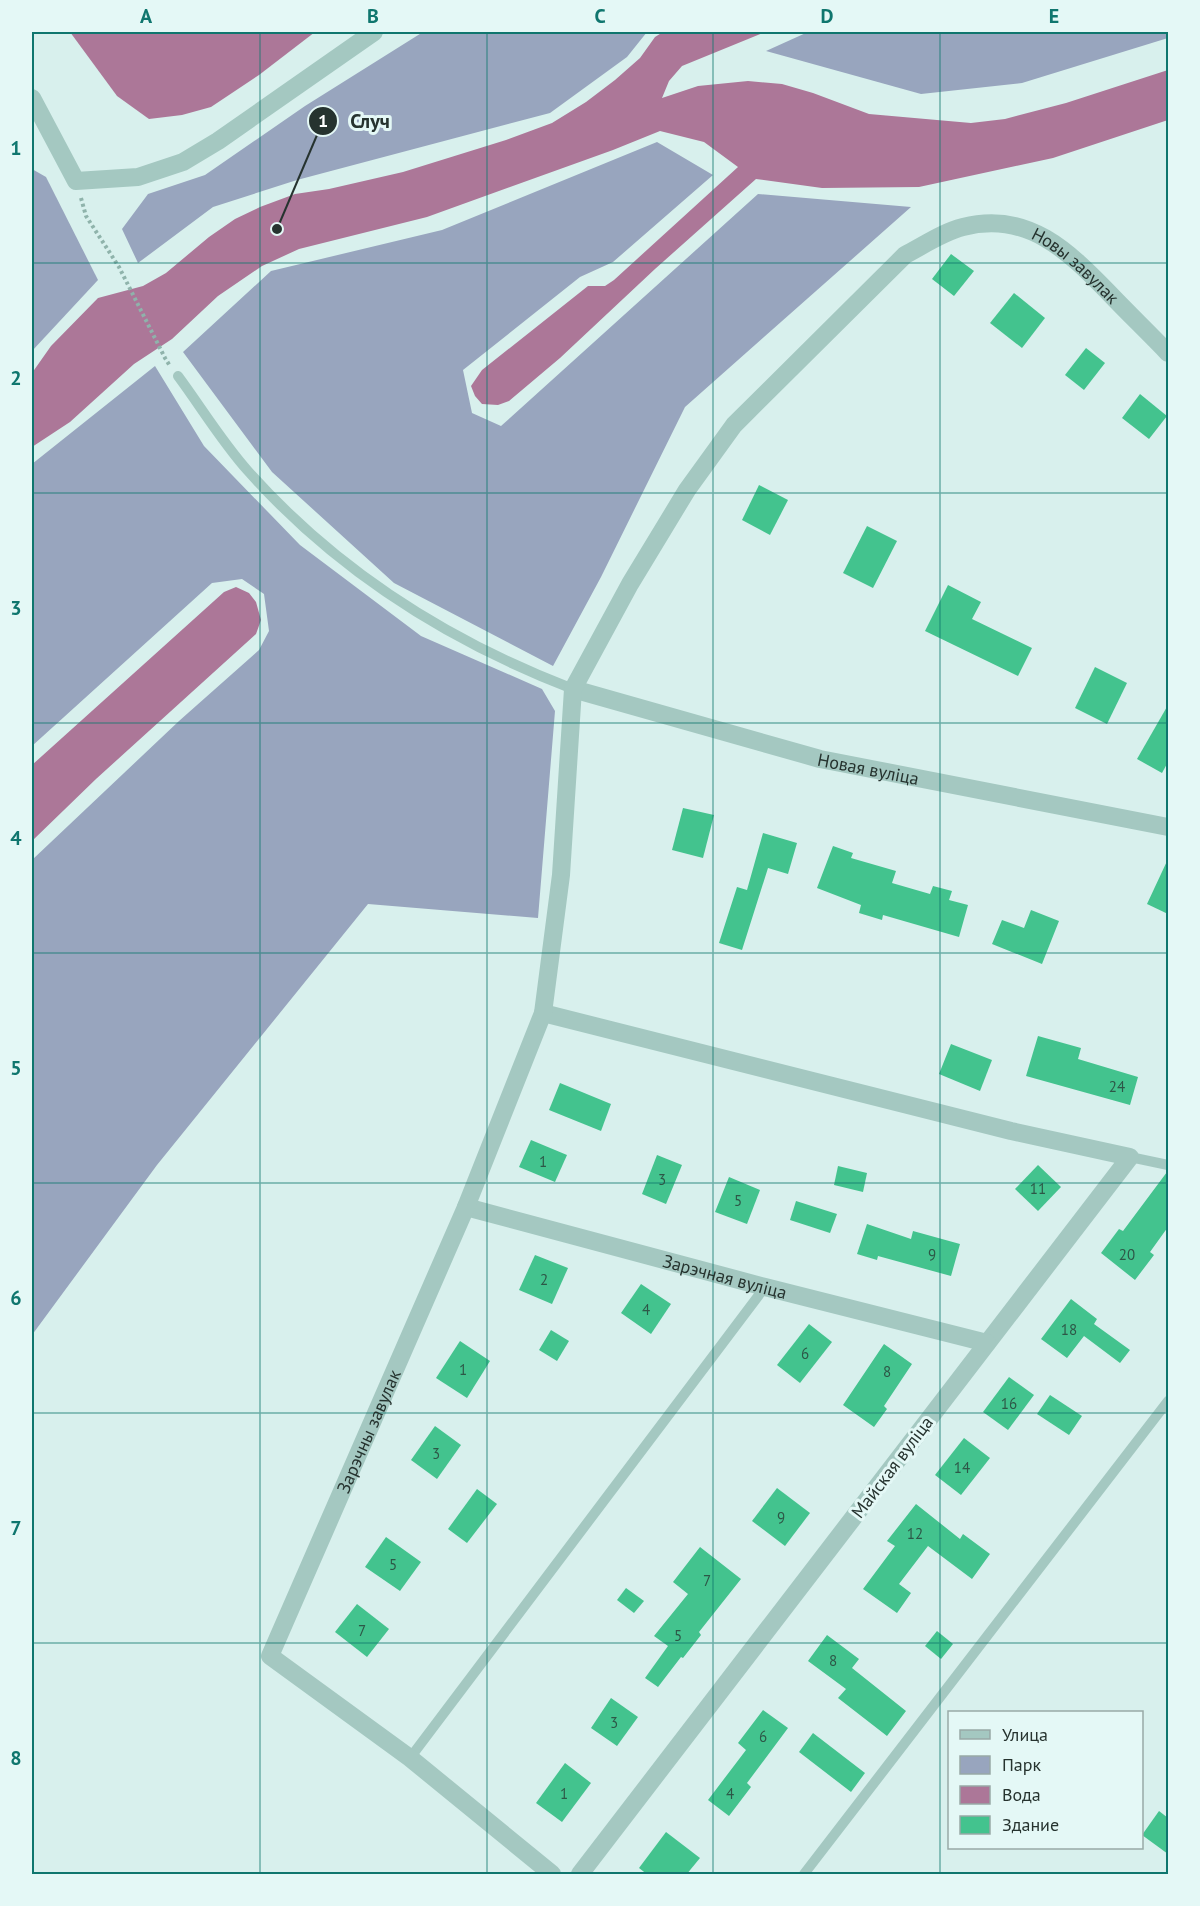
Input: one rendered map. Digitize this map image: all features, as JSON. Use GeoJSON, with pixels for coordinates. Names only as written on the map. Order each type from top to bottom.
{"type":"FeatureCollection","features":[{"type":"Feature","properties":{"kind":"street"},"geometry":{"type":"LineString","coordinates":[[32,98],[76,181],[138,177],[183,162],[218,141],[374,32]]}},
{"type":"Feature","properties":{"kind":"street","name":"Новы завулак"},"geometry":{"type":"LineString","coordinates":[[573,689],[630,584],[681,499],[734,425],[905,255],[963,227],[988,224],[1030,231],[1054,242],[1080,263],[1168,353]]}},
{"type":"Feature","properties":{"kind":"street","name":"Новая вуліца"},"geometry":{"type":"LineString","coordinates":[[573,689],[820,759],[1168,827]]}},
{"type":"Feature","properties":{"kind":"street","name":"Зарэчны завулак"},"geometry":{"type":"LineString","coordinates":[[410,1758],[270,1656],[466,1207],[543,1013],[561,876],[573,689]]}},
{"type":"Feature","properties":{"kind":"street"},"geometry":{"type":"LineString","coordinates":[[543,1013],[1011,1131],[1131,1156]]}},
{"type":"Feature","properties":{"kind":"street","name":"Майская вуліца"},"geometry":{"type":"LineString","coordinates":[[579,1875],[1131,1156]]}},
{"type":"Feature","properties":{"kind":"street","name":"Зарэчная вуліца"},"geometry":{"type":"LineString","coordinates":[[466,1207],[765,1287],[987,1343]]}},
{"type":"Feature","properties":{"kind":"street"},"geometry":{"type":"LineString","coordinates":[[410,1758],[552,1875]]}},
{"type":"Feature","properties":{"kind":"lane"},"geometry":{"type":"LineString","coordinates":[[178,376],[247,470],[304,528],[354,571],[447,632],[528,672],[573,689]]}},
{"type":"Feature","properties":{"kind":"lane"},"geometry":{"type":"LineString","coordinates":[[1131,1156],[1168,1165]]}},
{"type":"Feature","properties":{"kind":"lane"},"geometry":{"type":"LineString","coordinates":[[410,1758],[765,1287]]}},
{"type":"Feature","properties":{"kind":"lane"},"geometry":{"type":"LineString","coordinates":[[804,1875],[1168,1401]]}},
{"type":"Feature","properties":{"kind":"path"},"geometry":{"type":"LineString","coordinates":[[76,181],[86,216],[119,267],[165,358]]}},
{"type":"Feature","properties":{"kind":"green space"},"geometry":{"type":"Polygon","coordinates":[[[423,32],[647,32],[627,57],[550,113],[297,180],[213,207],[138,263],[122,229],[148,194],[205,175],[305,106],[423,32]]]}},
{"type":"Feature","properties":{"kind":"green space"},"geometry":{"type":"Polygon","coordinates":[[[808,32],[1168,32],[1168,38],[1022,83],[921,94],[766,51],[808,32]]]}},
{"type":"Feature","properties":{"kind":"green space"},"geometry":{"type":"Polygon","coordinates":[[[657,142],[713,175],[613,262],[580,277],[463,370],[472,413],[501,426],[758,194],[911,207],[685,407],[601,577],[553,666],[394,583],[272,472],[183,352],[271,271],[442,230],[657,142]]]}},
{"type":"Feature","properties":{"kind":"green space"},"geometry":{"type":"Polygon","coordinates":[[[32,169],[46,177],[98,280],[32,351],[32,169]]]}},
{"type":"Feature","properties":{"kind":"green space"},"geometry":{"type":"Polygon","coordinates":[[[155,366],[204,446],[300,545],[421,636],[542,689],[555,711],[538,918],[368,904],[157,1165],[32,1335],[32,860],[179,721],[259,650],[269,631],[264,594],[242,579],[212,583],[32,746],[32,464],[155,366]]]}},
{"type":"Feature","properties":{"kind":"water"},"geometry":{"type":"Polygon","coordinates":[[[70,32],[315,32],[259,75],[211,107],[182,115],[149,119],[117,96],[70,32]]]}},
{"type":"Feature","properties":{"kind":"water"},"geometry":{"type":"Polygon","coordinates":[[[663,32],[765,32],[682,66],[669,81],[662,98],[698,86],[748,81],[782,84],[869,114],[971,123],[1005,119],[1066,103],[1168,70],[1168,120],[1053,158],[919,187],[822,188],[756,179],[560,358],[509,401],[498,405],[482,404],[475,396],[471,386],[482,370],[588,286],[605,286],[614,280],[738,167],[704,142],[660,131],[427,217],[299,249],[262,266],[218,296],[172,339],[134,364],[70,422],[32,447],[32,373],[51,346],[98,298],[143,286],[166,273],[209,237],[235,219],[260,207],[295,194],[329,189],[403,172],[552,123],[586,102],[615,80],[640,58],[655,37],[663,32]]]}},
{"type":"Feature","properties":{"kind":"water"},"geometry":{"type":"Polygon","coordinates":[[[236,587],[249,593],[256,602],[261,620],[256,634],[96,779],[32,841],[32,765],[224,592],[236,587]]]}},
{"type":"Feature","properties":{"kind":"building"},"geometry":{"type":"Polygon","coordinates":[[[951,254],[974,271],[954,296],[932,279],[951,254]]]}},
{"type":"Feature","properties":{"kind":"building"},"geometry":{"type":"Polygon","coordinates":[[[1014,293],[1045,318],[1022,348],[990,323],[1014,293]]]}},
{"type":"Feature","properties":{"kind":"building"},"geometry":{"type":"Polygon","coordinates":[[[1086,348],[1105,363],[1084,390],[1065,375],[1086,348]]]}},
{"type":"Feature","properties":{"kind":"building"},"geometry":{"type":"Polygon","coordinates":[[[1140,394],[1167,416],[1149,439],[1122,418],[1140,394]]]}},
{"type":"Feature","properties":{"kind":"building"},"geometry":{"type":"Polygon","coordinates":[[[759,485],[788,500],[770,535],[742,520],[759,485]]]}},
{"type":"Feature","properties":{"kind":"building"},"geometry":{"type":"Polygon","coordinates":[[[867,526],[897,541],[873,588],[843,573],[867,526]]]}},
{"type":"Feature","properties":{"kind":"building"},"geometry":{"type":"Polygon","coordinates":[[[948,585],[981,602],[972,619],[1032,648],[1018,676],[925,631],[948,585]]]}},
{"type":"Feature","properties":{"kind":"building"},"geometry":{"type":"Polygon","coordinates":[[[1095,667],[1127,683],[1107,724],[1075,708],[1095,667]]]}},
{"type":"Feature","properties":{"kind":"building"},"geometry":{"type":"Polygon","coordinates":[[[1168,705],[1168,762],[1162,773],[1137,759],[1168,705]]]}},
{"type":"Feature","properties":{"kind":"building"},"geometry":{"type":"Polygon","coordinates":[[[683,808],[714,815],[703,858],[672,850],[683,808]]]}},
{"type":"Feature","properties":{"kind":"building"},"geometry":{"type":"Polygon","coordinates":[[[763,833],[797,843],[788,874],[768,868],[742,950],[719,943],[737,887],[747,890],[763,833]]]}},
{"type":"Feature","properties":{"kind":"building"},"geometry":{"type":"Polygon","coordinates":[[[833,846],[853,853],[851,858],[896,871],[892,883],[930,894],[933,886],[952,891],[949,900],[968,905],[959,937],[883,915],[882,920],[859,913],[861,905],[817,888],[833,846]]]}},
{"type":"Feature","properties":{"kind":"building"},"geometry":{"type":"Polygon","coordinates":[[[1168,859],[1168,914],[1147,904],[1168,859]]]}},
{"type":"Feature","properties":{"kind":"building"},"geometry":{"type":"Polygon","coordinates":[[[1031,910],[1059,921],[1042,964],[992,944],[1002,920],[1024,928],[1031,910]]]}},
{"type":"Feature","properties":{"kind":"building"},"geometry":{"type":"Polygon","coordinates":[[[1038,1036],[1081,1048],[1078,1059],[1138,1077],[1130,1105],[1026,1076],[1038,1036]]]}},
{"type":"Feature","properties":{"kind":"building"},"geometry":{"type":"Polygon","coordinates":[[[951,1044],[992,1060],[980,1091],[939,1074],[951,1044]]]}},
{"type":"Feature","properties":{"kind":"building"},"geometry":{"type":"Polygon","coordinates":[[[560,1083],[611,1104],[601,1131],[549,1110],[560,1083]]]}},
{"type":"Feature","properties":{"kind":"building"},"geometry":{"type":"Polygon","coordinates":[[[531,1140],[567,1155],[555,1182],[519,1167],[531,1140]]]}},
{"type":"Feature","properties":{"kind":"building"},"geometry":{"type":"Polygon","coordinates":[[[657,1155],[682,1165],[666,1204],[642,1194],[657,1155]]]}},
{"type":"Feature","properties":{"kind":"building"},"geometry":{"type":"Polygon","coordinates":[[[1038,1165],[1061,1187],[1038,1211],[1015,1189],[1038,1165]]]}},
{"type":"Feature","properties":{"kind":"building"},"geometry":{"type":"Polygon","coordinates":[[[838,1166],[867,1173],[863,1192],[834,1185],[838,1166]]]}},
{"type":"Feature","properties":{"kind":"building"},"geometry":{"type":"Polygon","coordinates":[[[1167,1172],[1168,1227],[1150,1252],[1154,1255],[1135,1280],[1101,1253],[1119,1229],[1123,1231],[1167,1172]]]}},
{"type":"Feature","properties":{"kind":"building"},"geometry":{"type":"Polygon","coordinates":[[[729,1177],[760,1190],[747,1224],[715,1212],[729,1177]]]}},
{"type":"Feature","properties":{"kind":"building"},"geometry":{"type":"Polygon","coordinates":[[[796,1201],[837,1214],[830,1233],[790,1220],[796,1201]]]}},
{"type":"Feature","properties":{"kind":"building"},"geometry":{"type":"Polygon","coordinates":[[[867,1224],[911,1239],[913,1231],[960,1244],[951,1276],[878,1256],[877,1260],[857,1254],[867,1224]]]}},
{"type":"Feature","properties":{"kind":"building"},"geometry":{"type":"Polygon","coordinates":[[[535,1255],[568,1268],[552,1304],[519,1290],[535,1255]]]}},
{"type":"Feature","properties":{"kind":"building"},"geometry":{"type":"Polygon","coordinates":[[[641,1284],[671,1304],[651,1334],[621,1313],[641,1284]]]}},
{"type":"Feature","properties":{"kind":"building"},"geometry":{"type":"Polygon","coordinates":[[[1071,1299],[1097,1319],[1094,1324],[1130,1350],[1120,1363],[1084,1336],[1067,1358],[1041,1339],[1071,1299]]]}},
{"type":"Feature","properties":{"kind":"building"},"geometry":{"type":"Polygon","coordinates":[[[809,1324],[832,1342],[800,1383],[777,1365],[809,1324]]]}},
{"type":"Feature","properties":{"kind":"building"},"geometry":{"type":"Polygon","coordinates":[[[551,1330],[569,1341],[557,1361],[539,1350],[551,1330]]]}},
{"type":"Feature","properties":{"kind":"building"},"geometry":{"type":"Polygon","coordinates":[[[460,1341],[490,1361],[467,1398],[436,1378],[460,1341]]]}},
{"type":"Feature","properties":{"kind":"building"},"geometry":{"type":"Polygon","coordinates":[[[884,1344],[912,1364],[884,1406],[887,1409],[874,1427],[843,1405],[884,1344]]]}},
{"type":"Feature","properties":{"kind":"building"},"geometry":{"type":"Polygon","coordinates":[[[1009,1377],[1034,1395],[1008,1430],[983,1412],[1009,1377]]]}},
{"type":"Feature","properties":{"kind":"building"},"geometry":{"type":"Polygon","coordinates":[[[1050,1395],[1082,1416],[1069,1435],[1037,1414],[1050,1395]]]}},
{"type":"Feature","properties":{"kind":"building"},"geometry":{"type":"Polygon","coordinates":[[[435,1426],[461,1445],[437,1479],[411,1460],[435,1426]]]}},
{"type":"Feature","properties":{"kind":"building"},"geometry":{"type":"Polygon","coordinates":[[[964,1438],[990,1458],[961,1495],[935,1475],[964,1438]]]}},
{"type":"Feature","properties":{"kind":"building"},"geometry":{"type":"Polygon","coordinates":[[[777,1488],[810,1513],[785,1546],[752,1521],[777,1488]]]}},
{"type":"Feature","properties":{"kind":"building"},"geometry":{"type":"Polygon","coordinates":[[[477,1489],[497,1504],[467,1543],[448,1529],[477,1489]]]}},
{"type":"Feature","properties":{"kind":"building"},"geometry":{"type":"Polygon","coordinates":[[[916,1504],[960,1539],[963,1534],[990,1554],[972,1579],[928,1546],[899,1584],[911,1593],[897,1613],[863,1589],[895,1546],[887,1541],[916,1504]]]}},
{"type":"Feature","properties":{"kind":"building"},"geometry":{"type":"Polygon","coordinates":[[[386,1537],[421,1562],[400,1591],[365,1567],[386,1537]]]}},
{"type":"Feature","properties":{"kind":"building"},"geometry":{"type":"Polygon","coordinates":[[[700,1547],[741,1579],[699,1632],[701,1635],[658,1687],[645,1678],[668,1646],[654,1636],[688,1594],[673,1582],[700,1547]]]}},
{"type":"Feature","properties":{"kind":"building"},"geometry":{"type":"Polygon","coordinates":[[[626,1588],[644,1601],[634,1613],[617,1600],[626,1588]]]}},
{"type":"Feature","properties":{"kind":"building"},"geometry":{"type":"Polygon","coordinates":[[[357,1604],[389,1629],[367,1657],[335,1632],[357,1604]]]}},
{"type":"Feature","properties":{"kind":"building"},"geometry":{"type":"Polygon","coordinates":[[[937,1631],[953,1644],[941,1659],[925,1646],[937,1631]]]}},
{"type":"Feature","properties":{"kind":"building"},"geometry":{"type":"Polygon","coordinates":[[[827,1635],[859,1659],[852,1668],[906,1711],[887,1736],[838,1698],[846,1689],[808,1661],[827,1635]]]}},
{"type":"Feature","properties":{"kind":"building"},"geometry":{"type":"Polygon","coordinates":[[[611,1698],[638,1717],[617,1746],[591,1728],[611,1698]]]}},
{"type":"Feature","properties":{"kind":"building"},"geometry":{"type":"Polygon","coordinates":[[[763,1710],[788,1728],[747,1783],[751,1787],[729,1816],[708,1800],[746,1750],[738,1743],[763,1710]]]}},
{"type":"Feature","properties":{"kind":"building"},"geometry":{"type":"Polygon","coordinates":[[[813,1733],[865,1773],[851,1792],[799,1752],[813,1733]]]}},
{"type":"Feature","properties":{"kind":"building"},"geometry":{"type":"Polygon","coordinates":[[[565,1763],[591,1783],[562,1822],[536,1803],[565,1763]]]}},
{"type":"Feature","properties":{"kind":"building"},"geometry":{"type":"Polygon","coordinates":[[[1159,1811],[1168,1818],[1168,1854],[1143,1836],[1159,1811]]]}},
{"type":"Feature","properties":{"kind":"building"},"geometry":{"type":"Polygon","coordinates":[[[666,1832],[700,1858],[686,1875],[648,1875],[639,1868],[666,1832]]]}},
{"type":"Feature","properties":{"kind":"place","name":"Случ"},"geometry":{"type":"Point","coordinates":[277,229]}}]}
